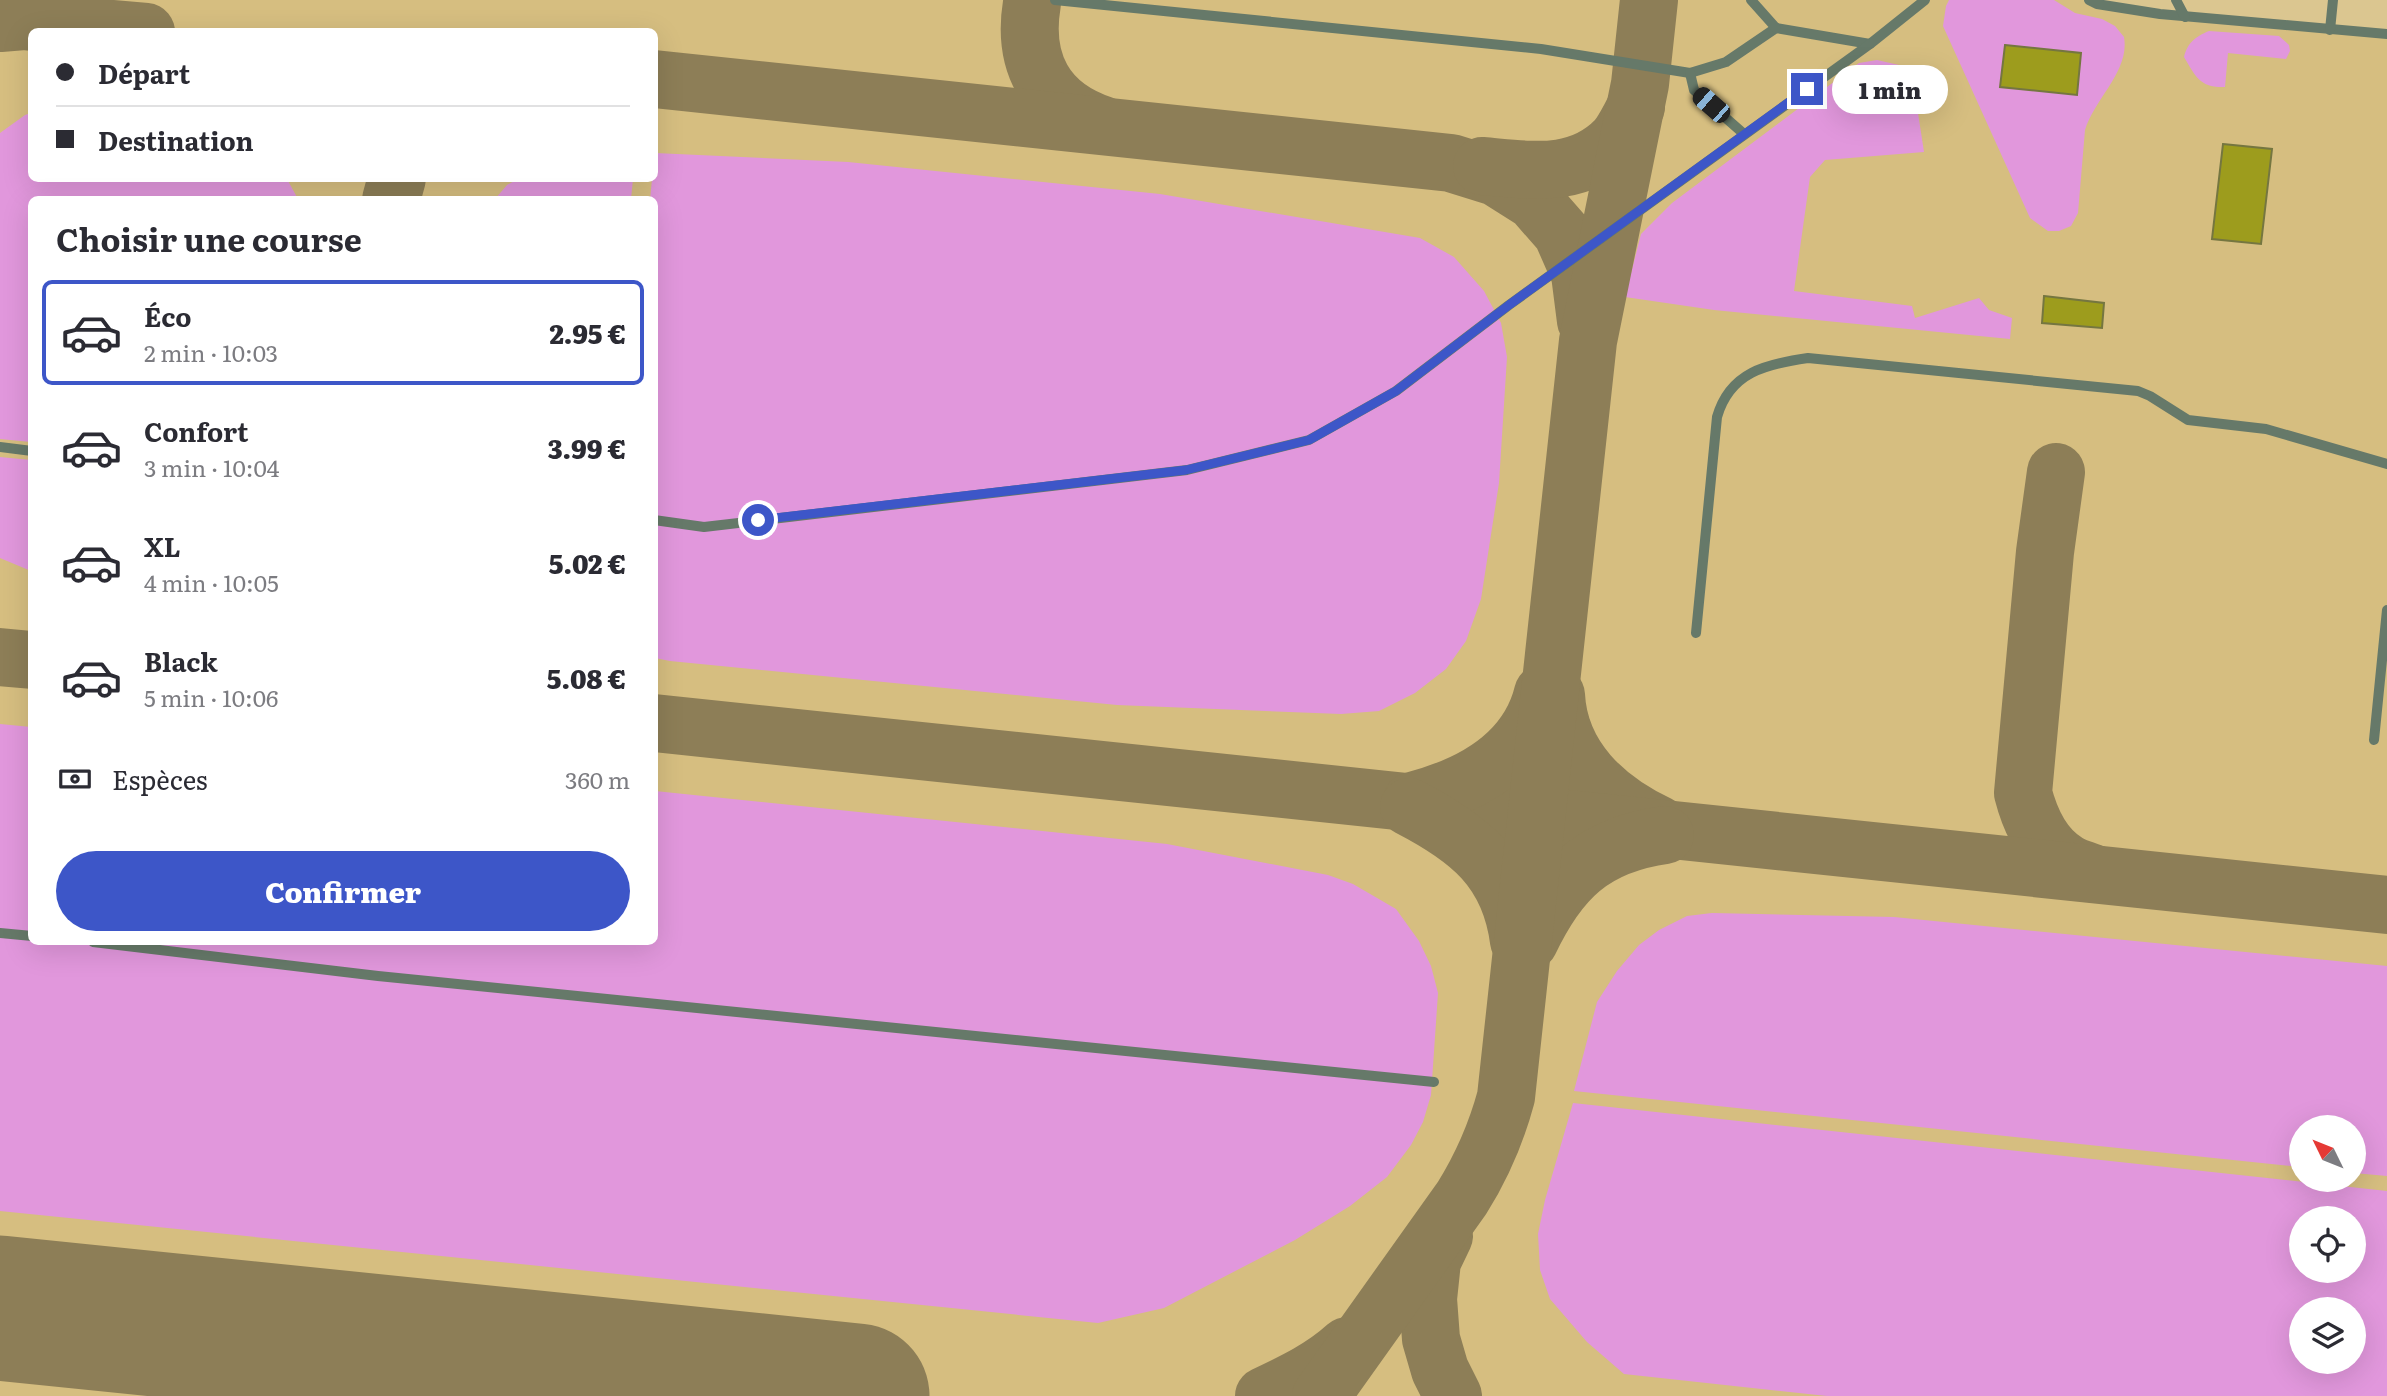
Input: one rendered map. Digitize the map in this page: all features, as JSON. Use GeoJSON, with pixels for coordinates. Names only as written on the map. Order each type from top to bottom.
{"type":"FeatureCollection","features":[{"type":"Feature","properties":{"kind":"lane"},"geometry":{"type":"LineString","coordinates":[[1055,0],[1541,50],[1690,73],[1726,62],[1776,28]]}},
{"type":"Feature","properties":{"kind":"lane"},"geometry":{"type":"LineString","coordinates":[[1751,0],[1776,28],[1870,44]]}},
{"type":"Feature","properties":{"kind":"lane"},"geometry":{"type":"LineString","coordinates":[[658,521],[704,527],[1173,471],[1309,440],[1396,391],[1509,305],[1870,44],[1925,0]]}},
{"type":"Feature","properties":{"kind":"lane"},"geometry":{"type":"LineString","coordinates":[[2089,0],[2097,4],[2185,16],[2387,34]]}},
{"type":"Feature","properties":{"kind":"lane"},"geometry":{"type":"LineString","coordinates":[[2176,0],[2185,16]]}},
{"type":"Feature","properties":{"kind":"lane"},"geometry":{"type":"LineString","coordinates":[[2330,30],[2333,0]]}},
{"type":"Feature","properties":{"kind":"lane"},"geometry":{"type":"LineString","coordinates":[[1690,73],[1694,90],[1744,134]]}},
{"type":"Feature","properties":{"kind":"lane"},"geometry":{"type":"LineString","coordinates":[[1696,633],[1717,417],[1723,398],[1736,384],[1774,363],[1808,358],[2138,391],[2188,420],[2266,429],[2387,464]]}},
{"type":"Feature","properties":{"kind":"lane"},"geometry":{"type":"LineString","coordinates":[[0,447],[28,450]]}},
{"type":"Feature","properties":{"kind":"lane"},"geometry":{"type":"LineString","coordinates":[[2374,740],[2387,610]]}},
{"type":"Feature","properties":{"kind":"lane"},"geometry":{"type":"LineString","coordinates":[[0,933],[28,936]]}},
{"type":"Feature","properties":{"kind":"lane"},"geometry":{"type":"LineString","coordinates":[[118,945],[378,976],[1434,1082]]}},
{"type":"Feature","properties":{"kind":"shaded area"},"geometry":{"type":"Polygon","coordinates":[[[0,0],[2094,0],[2098,4],[2387,34],[2387,1396],[0,1396],[0,0]]]}},
{"type":"Feature","properties":{"kind":"shaded area"},"geometry":{"type":"Polygon","coordinates":[[[1949,0],[2054,0],[2075,13],[2102,19],[2115,26],[2124,37],[2122,61],[2117,73],[2085,130],[2078,213],[2071,226],[2059,231],[2048,231],[2030,218],[1943,26],[1949,0]]]}},
{"type":"Feature","properties":{"kind":"shaded area"},"geometry":{"type":"Polygon","coordinates":[[[2209,31],[2279,36],[2289,45],[2290,51],[2286,59],[2228,53],[2225,87],[2210,86],[2196,76],[2184,57],[2193,41],[2209,31]]]}},
{"type":"Feature","properties":{"kind":"shaded area"},"geometry":{"type":"Polygon","coordinates":[[[1877,60],[1899,65],[1912,74],[1924,152],[1825,160],[1810,177],[1794,291],[1912,306],[1915,318],[1979,298],[1989,310],[2012,318],[2010,339],[1714,310],[1625,297],[1641,234],[1672,203],[1859,63],[1877,60]]]}},
{"type":"Feature","properties":{"kind":"shaded area"},"geometry":{"type":"Polygon","coordinates":[[[28,114],[28,182],[289,182],[296,196],[28,196],[28,442],[0,439],[0,133],[28,114]]]}},
{"type":"Feature","properties":{"kind":"shaded area"},"geometry":{"type":"Polygon","coordinates":[[[658,153],[848,162],[1160,194],[1420,238],[1454,257],[1484,291],[1501,323],[1507,357],[1499,483],[1481,599],[1466,641],[1446,669],[1415,693],[1379,711],[1341,714],[1117,705],[658,659],[658,196],[650,196],[652,182],[658,182],[658,153]]]}},
{"type":"Feature","properties":{"kind":"shaded area"},"geometry":{"type":"Polygon","coordinates":[[[512,182],[633,182],[631,196],[498,196],[512,182]]]}},
{"type":"Feature","properties":{"kind":"shaded area"},"geometry":{"type":"Polygon","coordinates":[[[0,457],[28,460],[28,570],[0,558],[0,457]]]}},
{"type":"Feature","properties":{"kind":"shaded area"},"geometry":{"type":"Polygon","coordinates":[[[0,724],[28,727],[28,945],[658,945],[658,791],[1167,844],[1328,875],[1353,884],[1396,909],[1419,941],[1431,966],[1438,993],[1431,1095],[1423,1122],[1411,1145],[1387,1177],[1350,1206],[1295,1240],[1164,1308],[1098,1323],[0,1211],[0,724]]]}},
{"type":"Feature","properties":{"kind":"shaded area"},"geometry":{"type":"Polygon","coordinates":[[[1712,913],[1894,917],[2387,966],[2387,1176],[2366,1174],[2366,1115],[2289,1115],[2289,1166],[1574,1091],[1597,1002],[1617,971],[1639,945],[1659,930],[1687,916],[1712,913]]]}},
{"type":"Feature","properties":{"kind":"shaded area"},"geometry":{"type":"Polygon","coordinates":[[[1573,1103],[2289,1180],[2289,1192],[2366,1192],[2366,1189],[2387,1191],[2387,1396],[1827,1396],[1624,1374],[1587,1342],[1550,1299],[1540,1270],[1538,1234],[1573,1103]]]}},
{"type":"Feature","properties":{"kind":"building"},"geometry":{"type":"Polygon","coordinates":[[[2005,45],[2081,53],[2077,95],[2000,87],[2005,45]]]}},
{"type":"Feature","properties":{"kind":"building"},"geometry":{"type":"Polygon","coordinates":[[[2223,144],[2272,149],[2261,244],[2212,239],[2223,144]]]}},
{"type":"Feature","properties":{"kind":"building"},"geometry":{"type":"Polygon","coordinates":[[[2044,296],[2104,303],[2102,328],[2042,323],[2044,296]]]}},
{"type":"Feature","properties":{"kind":"taxiway"},"geometry":{"type":"LineString","coordinates":[[1321,1396],[1462,1198],[1488,1149],[1506,1097],[1588,341],[1640,84],[1649,0]]}},
{"type":"Feature","properties":{"kind":"taxiway"},"geometry":{"type":"LineString","coordinates":[[1032,3],[1031,44],[1042,79],[1052,94],[1066,106],[1103,125]]}},
{"type":"Feature","properties":{"kind":"taxiway"},"geometry":{"type":"LineString","coordinates":[[0,23],[24,21],[102,28]]}},
{"type":"Feature","properties":{"kind":"taxiway"},"geometry":{"type":"LineString","coordinates":[[658,79],[1451,163],[1496,177],[1534,201],[1562,233],[1580,274],[1586,321]]}},
{"type":"Feature","properties":{"kind":"taxiway"},"geometry":{"type":"LineString","coordinates":[[1482,166],[1536,170],[1586,161],[1616,140],[1636,107]]}},
{"type":"Feature","properties":{"kind":"taxiway"},"geometry":{"type":"LineString","coordinates":[[392,196],[396,182]]}},
{"type":"Feature","properties":{"kind":"taxiway"},"geometry":{"type":"LineString","coordinates":[[2056,472],[2045,552],[2023,793],[2033,823],[2051,850],[2071,865],[2095,874]]}},
{"type":"Feature","properties":{"kind":"taxiway"},"geometry":{"type":"LineString","coordinates":[[0,657],[28,660]]}},
{"type":"Feature","properties":{"kind":"taxiway"},"geometry":{"type":"LineString","coordinates":[[1412,801],[1455,787],[1494,765],[1524,734],[1543,693]]}},
{"type":"Feature","properties":{"kind":"taxiway"},"geometry":{"type":"LineString","coordinates":[[1556,695],[1559,718],[1566,738],[1589,774],[1621,803],[1659,825]]}},
{"type":"Feature","properties":{"kind":"taxiway"},"geometry":{"type":"LineString","coordinates":[[658,723],[2387,905]]}},
{"type":"Feature","properties":{"kind":"taxiway"},"geometry":{"type":"LineString","coordinates":[[1409,807],[1450,831],[1483,859],[1506,894],[1519,941]]}},
{"type":"Feature","properties":{"kind":"taxiway"},"geometry":{"type":"LineString","coordinates":[[1529,942],[1553,900],[1581,869],[1618,847],[1665,835]]}},
{"type":"Feature","properties":{"kind":"taxiway"},"geometry":{"type":"LineString","coordinates":[[1444,1236],[1432,1261],[1428,1299],[1431,1339],[1440,1370],[1453,1396]]}},
{"type":"Feature","properties":{"kind":"taxiway"},"geometry":{"type":"LineString","coordinates":[[1264,1396],[1318,1368],[1347,1346]]}},
{"type":"Feature","properties":{"kind":"runway"},"geometry":{"type":"LineString","coordinates":[[0,1308],[857,1396]]}},
{"type":"Feature","properties":{"kind":"route"},"geometry":{"type":"LineString","coordinates":[[758,520],[1186,470],[1309,440],[1396,391],[1509,305],[1807,89]]}}]}
